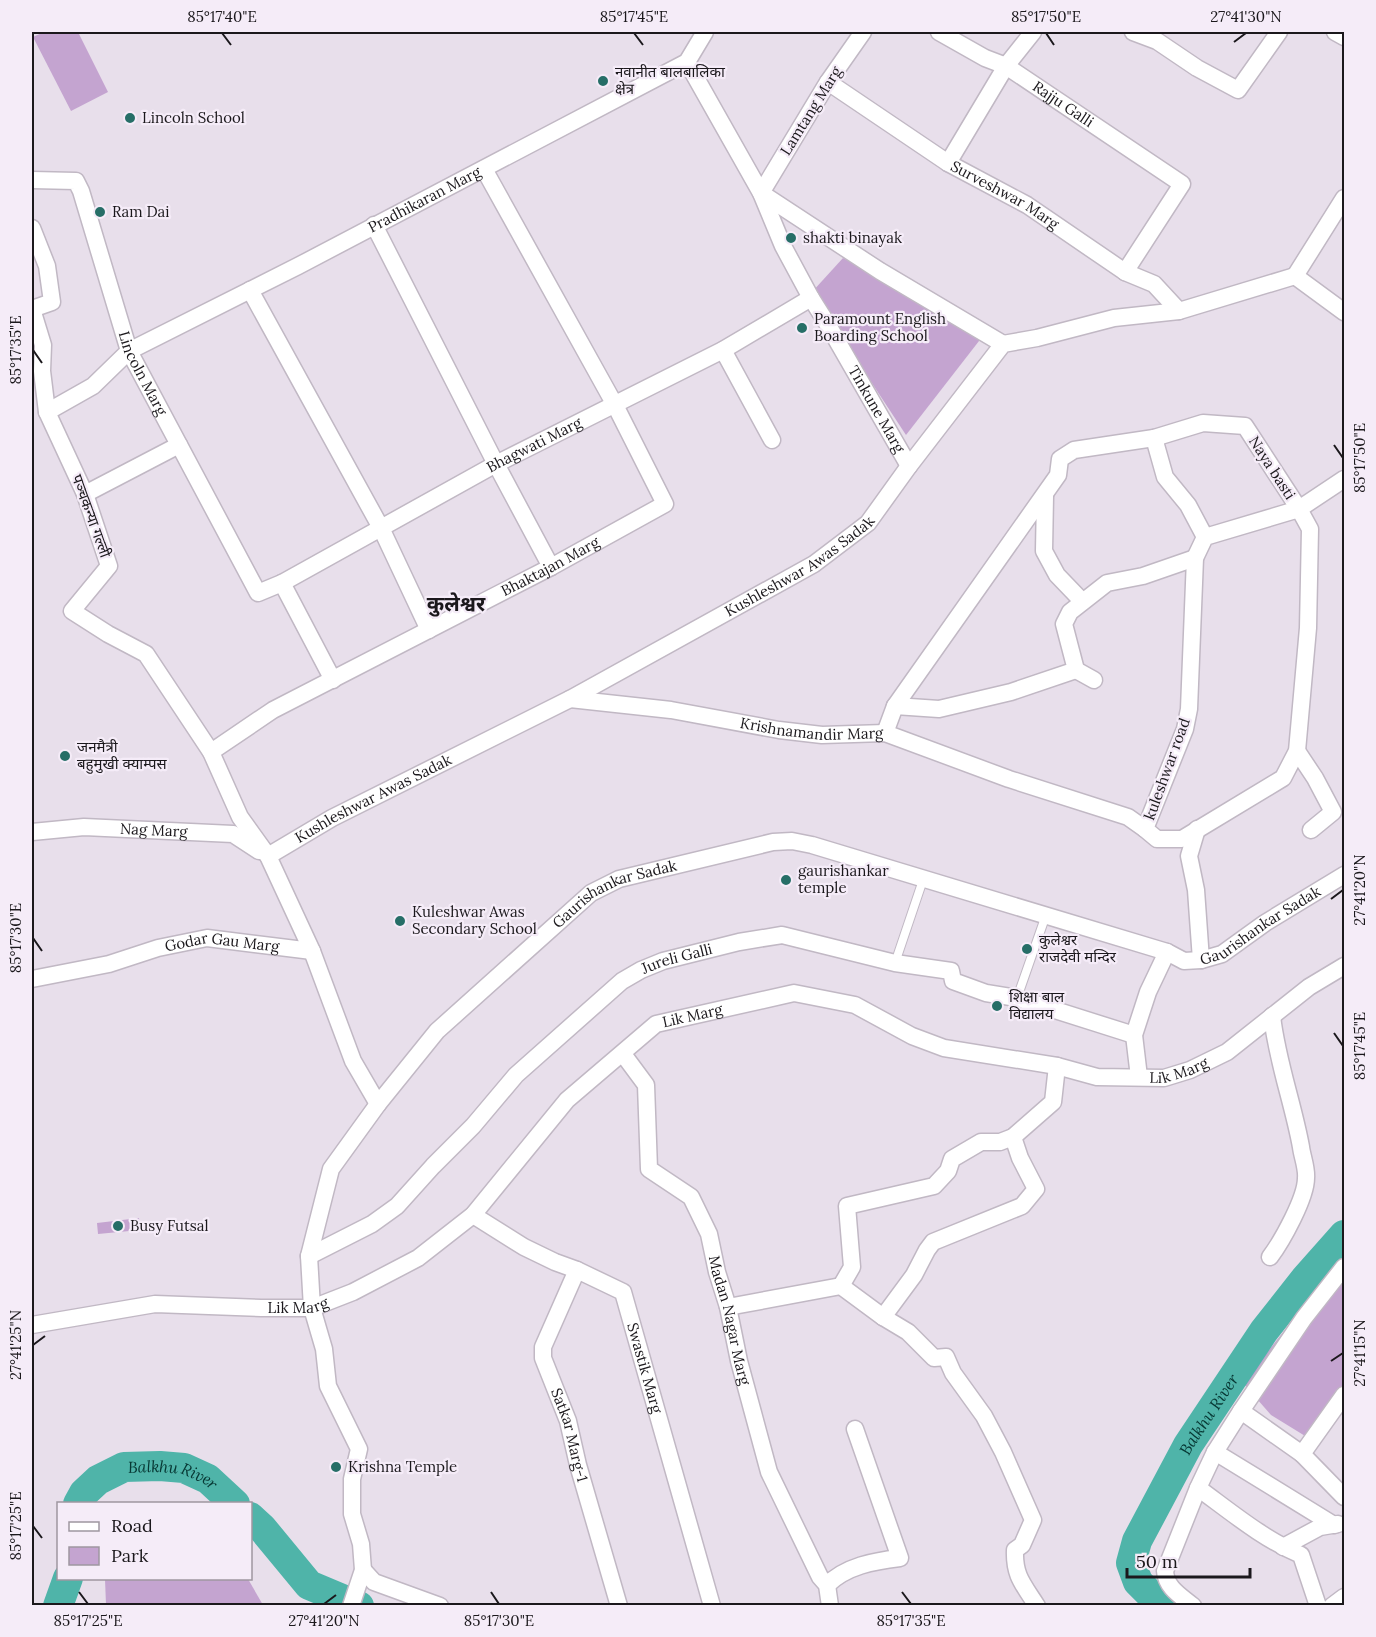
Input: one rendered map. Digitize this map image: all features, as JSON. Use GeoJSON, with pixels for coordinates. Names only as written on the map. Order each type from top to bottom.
{"type":"FeatureCollection","features":[{"type":"Feature","properties":{"kind":"street"},"geometry":{"type":"LineString","coordinates":[[687,62],[705,32]]}},
{"type":"Feature","properties":{"kind":"street","name":"Lamtang Marg"},"geometry":{"type":"LineString","coordinates":[[761,193],[828,82],[863,32]]}},
{"type":"Feature","properties":{"kind":"street","name":"Rajju Galli"},"geometry":{"type":"LineString","coordinates":[[939,32],[986,58],[1006,66],[1182,184],[1125,272]]}},
{"type":"Feature","properties":{"kind":"street"},"geometry":{"type":"LineString","coordinates":[[948,163],[1006,66],[1033,32]]}},
{"type":"Feature","properties":{"kind":"street"},"geometry":{"type":"LineString","coordinates":[[1133,32],[1160,36],[1197,68],[1238,90],[1279,32]]}},
{"type":"Feature","properties":{"kind":"street"},"geometry":{"type":"LineString","coordinates":[[1335,32],[1344,37]]}},
{"type":"Feature","properties":{"kind":"street","name":"Pradhikaran Marg"},"geometry":{"type":"LineString","coordinates":[[47,412],[93,386],[129,351],[484,170],[687,62]]}},
{"type":"Feature","properties":{"kind":"street","name":"Tinkune Marg"},"geometry":{"type":"LineString","coordinates":[[687,62],[761,193],[783,246],[811,298],[909,466]]}},
{"type":"Feature","properties":{"kind":"street","name":"Surveshwar Marg"},"geometry":{"type":"LineString","coordinates":[[828,82],[948,163],[1027,204],[1125,272],[1154,284],[1179,311]]}},
{"type":"Feature","properties":{"kind":"street"},"geometry":{"type":"LineString","coordinates":[[484,170],[615,405]]}},
{"type":"Feature","properties":{"kind":"street","name":"Lincoln Marg"},"geometry":{"type":"LineString","coordinates":[[32,180],[76,180],[129,351],[258,593]]}},
{"type":"Feature","properties":{"kind":"street","name":"Tinkune Marg"},"geometry":{"type":"LineString","coordinates":[[761,193],[880,271],[1003,344]]}},
{"type":"Feature","properties":{"kind":"street"},"geometry":{"type":"LineString","coordinates":[[1003,344],[1037,338],[1114,318],[1179,311],[1295,276],[1344,198]]}},
{"type":"Feature","properties":{"kind":"street"},"geometry":{"type":"LineString","coordinates":[[374,225],[551,567]]}},
{"type":"Feature","properties":{"kind":"street"},"geometry":{"type":"LineString","coordinates":[[32,228],[47,266],[52,302],[32,309]]}},
{"type":"Feature","properties":{"kind":"street"},"geometry":{"type":"LineString","coordinates":[[1295,276],[1344,312]]}},
{"type":"Feature","properties":{"kind":"street"},"geometry":{"type":"LineString","coordinates":[[250,290],[381,528],[429,630]]}},
{"type":"Feature","properties":{"kind":"street","name":"Bhagwati Marg"},"geometry":{"type":"LineString","coordinates":[[258,593],[282,583],[496,464],[723,350],[811,298]]}},
{"type":"Feature","properties":{"kind":"street","name":"पञ्चकन्या गल्ली"},"geometry":{"type":"LineString","coordinates":[[32,309],[43,345],[42,371],[47,412],[85,494],[109,566],[72,611],[146,654],[212,752],[240,817],[267,856]]}},
{"type":"Feature","properties":{"kind":"street","name":"Kushleshwar Awas Sadak"},"geometry":{"type":"LineString","coordinates":[[267,856],[332,818],[570,699],[814,564],[868,523],[1003,344]]}},
{"type":"Feature","properties":{"kind":"street"},"geometry":{"type":"LineString","coordinates":[[723,350],[772,440]]}},
{"type":"Feature","properties":{"kind":"street","name":"Bhaktajan Marg"},"geometry":{"type":"LineString","coordinates":[[212,752],[273,711],[551,567],[665,504],[615,405]]}},
{"type":"Feature","properties":{"kind":"street","name":"Naya basti"},"geometry":{"type":"LineString","coordinates":[[1154,438],[1203,423],[1245,426],[1299,509]]}},
{"type":"Feature","properties":{"kind":"street"},"geometry":{"type":"LineString","coordinates":[[885,733],[895,706],[1045,496],[1058,475],[1060,459],[1074,450],[1154,438],[1165,477],[1188,505],[1205,537],[1299,509],[1344,480]]}},
{"type":"Feature","properties":{"kind":"street"},"geometry":{"type":"LineString","coordinates":[[85,494],[179,445]]}},
{"type":"Feature","properties":{"kind":"street"},"geometry":{"type":"LineString","coordinates":[[1045,496],[1044,551],[1057,574],[1082,602]]}},
{"type":"Feature","properties":{"kind":"street","name":"kuleshwar road"},"geometry":{"type":"LineString","coordinates":[[1205,537],[1195,558],[1189,709],[1185,729],[1145,829],[1157,839],[1182,839],[1283,778],[1297,751],[1308,628],[1310,529],[1299,509]]}},
{"type":"Feature","properties":{"kind":"street"},"geometry":{"type":"LineString","coordinates":[[1094,680],[1076,670],[1064,624],[1070,612],[1107,582],[1143,576],[1195,558]]}},
{"type":"Feature","properties":{"kind":"street"},"geometry":{"type":"LineString","coordinates":[[282,583],[333,680]]}},
{"type":"Feature","properties":{"kind":"street"},"geometry":{"type":"LineString","coordinates":[[895,706],[939,709],[1011,692],[1076,670]]}},
{"type":"Feature","properties":{"kind":"street","name":"Krishnamandir Marg"},"geometry":{"type":"LineString","coordinates":[[570,699],[671,710],[779,730],[822,735],[885,733],[1009,779],[1128,817],[1145,829]]}},
{"type":"Feature","properties":{"kind":"street"},"geometry":{"type":"LineString","coordinates":[[1297,751],[1316,778],[1334,812],[1311,830]]}},
{"type":"Feature","properties":{"kind":"street","name":"Nag Marg"},"geometry":{"type":"LineString","coordinates":[[32,832],[84,828],[233,834],[267,856]]}},
{"type":"Feature","properties":{"kind":"street"},"geometry":{"type":"LineString","coordinates":[[1197,829],[1189,856],[1196,890],[1201,960]]}},
{"type":"Feature","properties":{"kind":"street","name":"Gaurishankar Sadak"},"geometry":{"type":"LineString","coordinates":[[354,1598],[363,1570],[361,1544],[352,1514],[352,1479],[359,1449],[328,1386],[324,1349],[312,1308],[309,1256],[332,1169],[378,1104],[437,1031],[591,893],[619,879],[773,842],[792,841],[812,845],[1167,952],[1184,961],[1201,960],[1222,954],[1265,923],[1344,875]]}},
{"type":"Feature","properties":{"kind":"street"},"geometry":{"type":"LineString","coordinates":[[267,856],[312,951],[353,1061],[378,1104]]}},
{"type":"Feature","properties":{"kind":"street","name":"Jureli Galli"},"geometry":{"type":"LineString","coordinates":[[309,1256],[372,1224],[397,1206],[473,1126],[516,1075],[622,981],[663,961],[728,944],[782,935],[895,963],[951,970],[953,981],[987,993],[1017,998],[1134,1035]]}},
{"type":"Feature","properties":{"kind":"street","name":"Godar Gau Marg"},"geometry":{"type":"LineString","coordinates":[[32,979],[109,964],[158,948],[207,938],[312,951]]}},
{"type":"Feature","properties":{"kind":"street"},"geometry":{"type":"LineString","coordinates":[[1139,1077],[1134,1035],[1148,992],[1167,952]]}},
{"type":"Feature","properties":{"kind":"street","name":"Lik Marg"},"geometry":{"type":"LineString","coordinates":[[32,1325],[155,1304],[312,1308],[353,1292],[418,1258],[473,1215],[567,1100],[656,1024],[794,993],[855,1005],[912,1036],[944,1048],[982,1056],[1056,1066],[1097,1077],[1164,1078],[1190,1070],[1227,1052],[1309,987],[1344,966]]}},
{"type":"Feature","properties":{"kind":"street"},"geometry":{"type":"LineString","coordinates":[[1269,1257],[1282,1241],[1301,1197],[1306,1178],[1297,1128],[1275,1040],[1272,1016]]}},
{"type":"Feature","properties":{"kind":"street","name":"Madan Nagar Marg"},"geometry":{"type":"LineString","coordinates":[[623,1053],[646,1085],[649,1169],[691,1197],[709,1234],[739,1361],[769,1472],[820,1577],[827,1586],[831,1605]]}},
{"type":"Feature","properties":{"kind":"street"},"geometry":{"type":"LineString","coordinates":[[728,1307],[840,1286],[852,1268],[848,1206],[934,1186],[948,1171],[952,1159],[981,1142],[1000,1142],[1013,1137],[1053,1102],[1056,1066]]}},
{"type":"Feature","properties":{"kind":"street"},"geometry":{"type":"LineString","coordinates":[[883,1317],[914,1275],[933,1242],[1022,1206],[1036,1189],[1020,1158],[1013,1137]]}},
{"type":"Feature","properties":{"kind":"street","name":"Swastik Marg"},"geometry":{"type":"LineString","coordinates":[[473,1215],[524,1247],[623,1292],[712,1605]]}},
{"type":"Feature","properties":{"kind":"street"},"geometry":{"type":"LineString","coordinates":[[1193,1605],[1173,1591],[1165,1578],[1165,1571],[1198,1488],[1215,1452],[1240,1411],[1304,1318],[1344,1267]]}},
{"type":"Feature","properties":{"kind":"street","name":"Satkar Marg-1"},"geometry":{"type":"LineString","coordinates":[[577,1270],[543,1347],[543,1358],[568,1421],[578,1466],[619,1605]]}},
{"type":"Feature","properties":{"kind":"street"},"geometry":{"type":"LineString","coordinates":[[840,1286],[908,1332],[934,1358],[946,1357],[953,1373],[984,1416],[1004,1452],[1033,1520],[1022,1545],[1015,1550],[1015,1557],[1017,1574],[1037,1605]]}},
{"type":"Feature","properties":{"kind":"street"},"geometry":{"type":"LineString","coordinates":[[1302,1454],[1344,1395]]}},
{"type":"Feature","properties":{"kind":"street"},"geometry":{"type":"LineString","coordinates":[[1240,1411],[1302,1454],[1344,1497]]}},
{"type":"Feature","properties":{"kind":"street"},"geometry":{"type":"LineString","coordinates":[[827,1586],[849,1570],[878,1560],[900,1558],[855,1429]]}},
{"type":"Feature","properties":{"kind":"street"},"geometry":{"type":"LineString","coordinates":[[1215,1452],[1339,1524]]}},
{"type":"Feature","properties":{"kind":"street"},"geometry":{"type":"LineString","coordinates":[[1198,1488],[1283,1547],[1301,1555],[1318,1605]]}},
{"type":"Feature","properties":{"kind":"street"},"geometry":{"type":"LineString","coordinates":[[1283,1547],[1320,1527],[1339,1524]]}},
{"type":"Feature","properties":{"kind":"street"},"geometry":{"type":"LineString","coordinates":[[363,1570],[374,1582],[440,1605]]}},
{"type":"Feature","properties":{"kind":"street"},"geometry":{"type":"LineString","coordinates":[[1332,1605],[1344,1597]]}},
{"type":"Feature","properties":{"kind":"lane"},"geometry":{"type":"LineString","coordinates":[[895,963],[923,880]]}},
{"type":"Feature","properties":{"kind":"lane"},"geometry":{"type":"LineString","coordinates":[[1017,998],[1046,915]]}},
{"type":"Feature","properties":{"kind":"green space"},"geometry":{"type":"Polygon","coordinates":[[[44,32],[78,32],[108,92],[71,111],[33,37],[44,32]]]}},
{"type":"Feature","properties":{"kind":"green space"},"geometry":{"type":"Polygon","coordinates":[[[843,258],[986,332],[906,435],[812,292],[843,258]]]}},
{"type":"Feature","properties":{"kind":"green space","name":"Busy Futsal"},"geometry":{"type":"Polygon","coordinates":[[[139,1218],[140,1230],[98,1234],[97,1223],[139,1218]]]}},
{"type":"Feature","properties":{"kind":"green space"},"geometry":{"type":"Polygon","coordinates":[[[1344,1255],[1344,1391],[1310,1439],[1271,1415],[1243,1383],[1344,1255]]]}},
{"type":"Feature","properties":{"kind":"green space"},"geometry":{"type":"Polygon","coordinates":[[[105,1580],[249,1580],[263,1605],[106,1605],[105,1580]]]}},
{"type":"Feature","properties":{"kind":"waterway","name":"Balkhu River"},"geometry":{"type":"LineString","coordinates":[[1165,1606],[1138,1582],[1131,1563],[1137,1541],[1188,1445],[1264,1331],[1344,1235]]}},
{"type":"Feature","properties":{"kind":"waterway","name":"Balkhu River"},"geometry":{"type":"LineString","coordinates":[[79,1502],[84,1493],[98,1480],[124,1467],[160,1466],[184,1468],[208,1479],[233,1502]]}},
{"type":"Feature","properties":{"kind":"waterway","name":"Balkhu River"},"geometry":{"type":"LineString","coordinates":[[252,1519],[309,1585],[359,1606]]}},
{"type":"Feature","properties":{"kind":"waterway","name":"Balkhu River"},"geometry":{"type":"LineString","coordinates":[[58,1606],[67,1580]]}},
{"type":"Feature","properties":{"kind":"place","name":"नवानीत बालबालिका क्षेत्र"},"geometry":{"type":"Point","coordinates":[603,81]}},
{"type":"Feature","properties":{"kind":"place","name":"Lincoln School"},"geometry":{"type":"Point","coordinates":[130,118]}},
{"type":"Feature","properties":{"kind":"place","name":"Ram Dai"},"geometry":{"type":"Point","coordinates":[100,212]}},
{"type":"Feature","properties":{"kind":"place","name":"shakti binayak"},"geometry":{"type":"Point","coordinates":[791,238]}},
{"type":"Feature","properties":{"kind":"place","name":"Paramount English Boarding School"},"geometry":{"type":"Point","coordinates":[802,328]}},
{"type":"Feature","properties":{"kind":"place","name":"जनमैत्री बहुमुखी क्याम्पस"},"geometry":{"type":"Point","coordinates":[65,756]}},
{"type":"Feature","properties":{"kind":"place","name":"gaurishankar temple"},"geometry":{"type":"Point","coordinates":[786,880]}},
{"type":"Feature","properties":{"kind":"place","name":"Kuleshwar Awas Secondary School"},"geometry":{"type":"Point","coordinates":[400,921]}},
{"type":"Feature","properties":{"kind":"place","name":"कुलेश्वर राजदेवी मन्दिर"},"geometry":{"type":"Point","coordinates":[1027,949]}},
{"type":"Feature","properties":{"kind":"place","name":"शिक्षा बाल विद्यालय"},"geometry":{"type":"Point","coordinates":[997,1006]}},
{"type":"Feature","properties":{"kind":"place","name":"Busy Futsal"},"geometry":{"type":"Point","coordinates":[118,1226]}},
{"type":"Feature","properties":{"kind":"place","name":"Krishna Temple"},"geometry":{"type":"Point","coordinates":[336,1467]}},
{"type":"Feature","properties":{"kind":"district","name":"कुलेश्वर"},"geometry":{"type":"Point","coordinates":[456,604]}}]}
